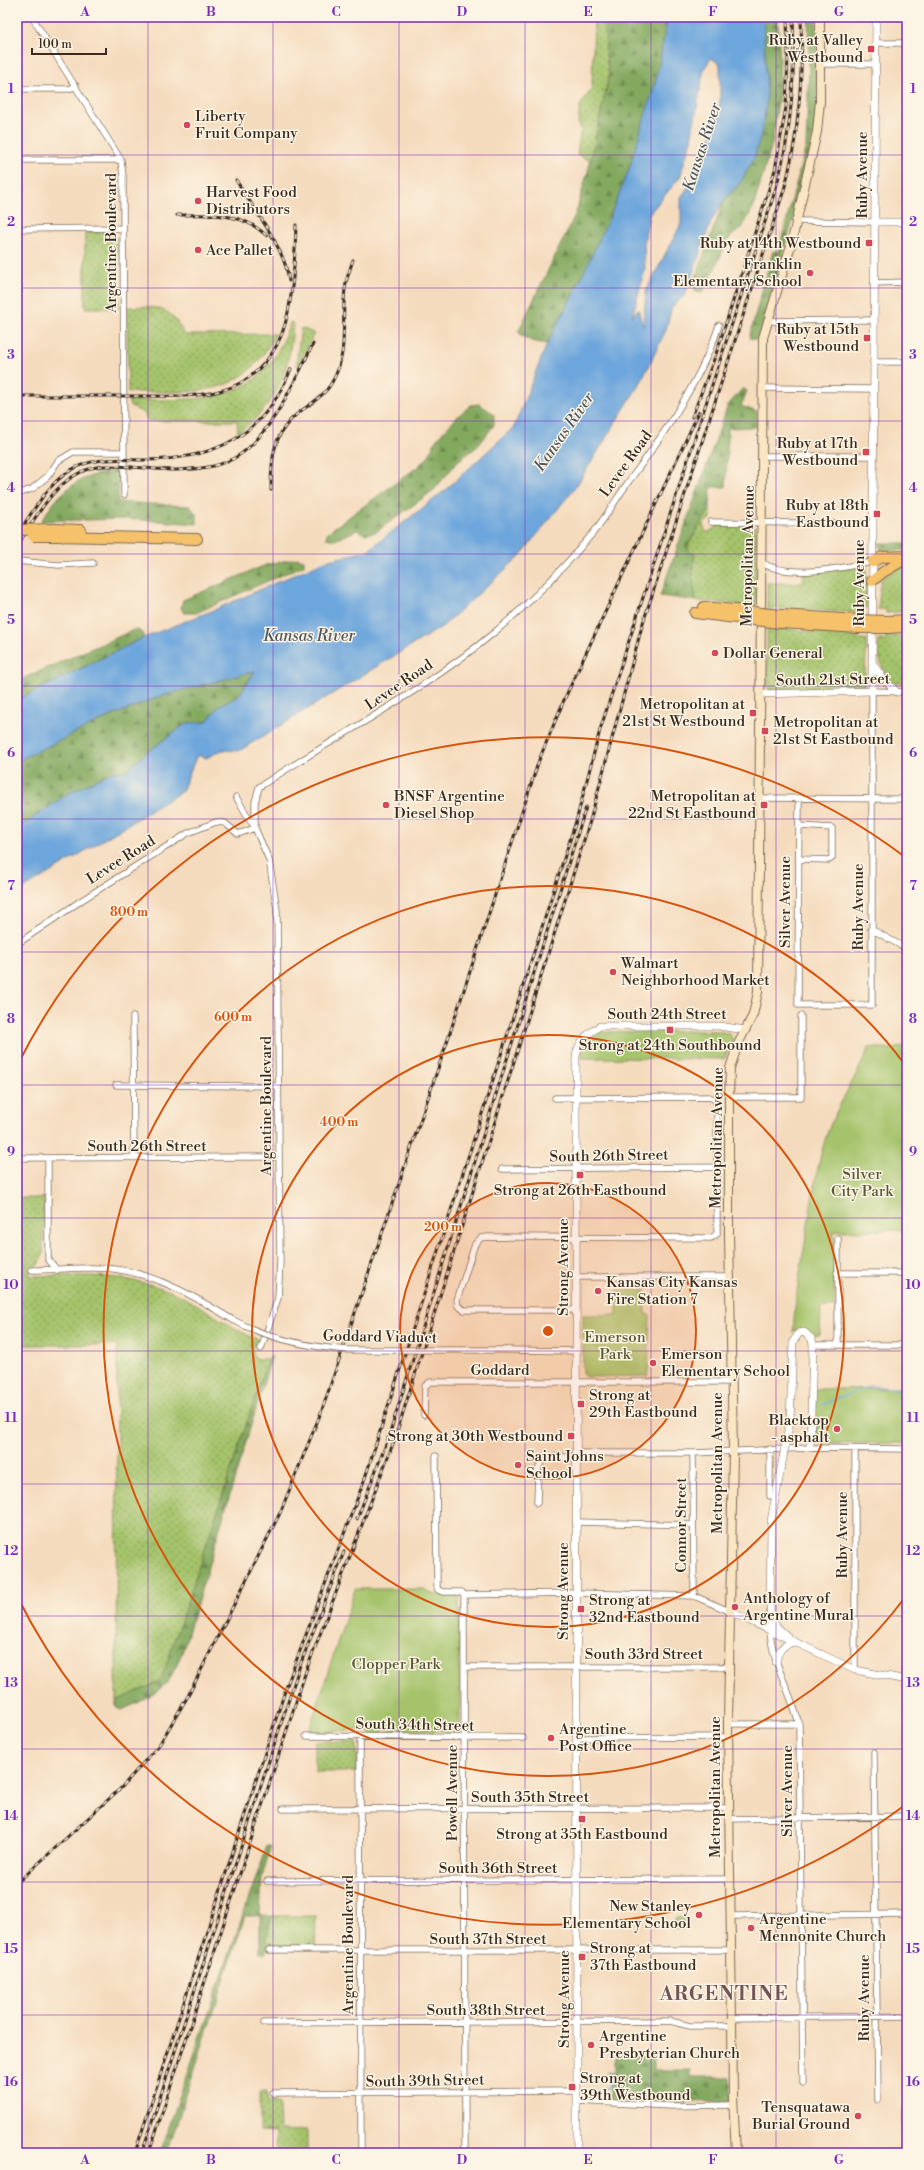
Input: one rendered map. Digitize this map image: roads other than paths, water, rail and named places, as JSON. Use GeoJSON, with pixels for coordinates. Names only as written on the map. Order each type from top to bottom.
{"type":"FeatureCollection","features":[{"type":"Feature","properties":{"kind":"highway"},"geometry":{"type":"LineString","coordinates":[[17,530],[54,533],[197,536]]}},
{"type":"Feature","properties":{"kind":"highway"},"geometry":{"type":"LineString","coordinates":[[17,536],[54,533]]}},
{"type":"Feature","properties":{"kind":"highway"},"geometry":{"type":"LineString","coordinates":[[872,562],[882,557],[905,559]]}},
{"type":"Feature","properties":{"kind":"highway"},"geometry":{"type":"LineString","coordinates":[[872,581],[883,572],[905,559]]}},
{"type":"Feature","properties":{"kind":"highway"},"geometry":{"type":"LineString","coordinates":[[695,609],[781,619],[858,624],[890,623],[907,620]]}},
{"type":"Feature","properties":{"kind":"highway"},"geometry":{"type":"LineString","coordinates":[[890,623],[907,616]]}},
{"type":"Feature","properties":{"kind":"highway"},"geometry":{"type":"LineString","coordinates":[[890,623],[907,627]]}},
{"type":"Feature","properties":{"kind":"main road","name":"Metropolitan Avenue"},"geometry":{"type":"LineString","coordinates":[[736,2153],[731,2022],[728,1737],[728,1666],[733,1450],[730,1277],[730,1068],[745,1030],[753,1015],[758,992],[763,338],[784,268],[817,132],[821,64],[820,17]]}},
{"type":"Feature","properties":{"kind":"street","name":"Argentine Boulevard"},"geometry":{"type":"LineString","coordinates":[[32,17],[121,160],[123,176],[124,495]]}},
{"type":"Feature","properties":{"kind":"street","name":"Ruby Avenue"},"geometry":{"type":"LineString","coordinates":[[872,1005],[871,660],[876,17]]}},
{"type":"Feature","properties":{"kind":"street"},"geometry":{"type":"LineString","coordinates":[[875,43],[907,43]]}},
{"type":"Feature","properties":{"kind":"street"},"geometry":{"type":"LineString","coordinates":[[821,64],[875,64]]}},
{"type":"Feature","properties":{"kind":"street"},"geometry":{"type":"LineString","coordinates":[[17,88],[69,89],[76,86]]}},
{"type":"Feature","properties":{"kind":"street"},"geometry":{"type":"LineString","coordinates":[[17,160],[121,160]]}},
{"type":"Feature","properties":{"kind":"street"},"geometry":{"type":"LineString","coordinates":[[795,221],[907,222]]}},
{"type":"Feature","properties":{"kind":"street"},"geometry":{"type":"LineString","coordinates":[[17,229],[123,228]]}},
{"type":"Feature","properties":{"kind":"street"},"geometry":{"type":"LineString","coordinates":[[874,283],[907,282]]}},
{"type":"Feature","properties":{"kind":"street"},"geometry":{"type":"LineString","coordinates":[[767,321],[873,320]]}},
{"type":"Feature","properties":{"kind":"street","name":"Levee Road"},"geometry":{"type":"LineString","coordinates":[[17,944],[82,900],[188,833],[216,822],[225,823],[238,834],[254,828],[254,802],[259,788],[408,695],[496,631],[545,586],[594,532],[648,456],[697,374],[713,343],[719,325]]}},
{"type":"Feature","properties":{"kind":"street"},"geometry":{"type":"LineString","coordinates":[[873,362],[907,362]]}},
{"type":"Feature","properties":{"kind":"street"},"geometry":{"type":"LineString","coordinates":[[762,388],[873,389]]}},
{"type":"Feature","properties":{"kind":"street"},"geometry":{"type":"LineString","coordinates":[[17,494],[32,489],[48,476],[58,462],[73,452],[124,452]]}},
{"type":"Feature","properties":{"kind":"street"},"geometry":{"type":"LineString","coordinates":[[763,456],[872,456]]}},
{"type":"Feature","properties":{"kind":"street"},"geometry":{"type":"LineString","coordinates":[[711,522],[762,524],[872,524]]}},
{"type":"Feature","properties":{"kind":"street"},"geometry":{"type":"LineString","coordinates":[[17,561],[58,565],[93,563]]}},
{"type":"Feature","properties":{"kind":"street"},"geometry":{"type":"LineString","coordinates":[[762,563],[769,567],[786,570],[815,570],[872,562]]}},
{"type":"Feature","properties":{"kind":"street"},"geometry":{"type":"LineString","coordinates":[[871,660],[883,679],[897,692]]}},
{"type":"Feature","properties":{"kind":"street","name":"South 21st Street"},"geometry":{"type":"LineString","coordinates":[[760,694],[872,691],[907,692]]}},
{"type":"Feature","properties":{"kind":"street","name":"Argentine Boulevard"},"geometry":{"type":"LineString","coordinates":[[236,796],[254,828],[269,860],[277,910],[280,1262],[278,1298],[261,1349]]}},
{"type":"Feature","properties":{"kind":"street"},"geometry":{"type":"LineString","coordinates":[[759,798],[907,799]]}},
{"type":"Feature","properties":{"kind":"street","name":"Silver Avenue"},"geometry":{"type":"LineString","coordinates":[[799,798],[798,1005],[872,1005]]}},
{"type":"Feature","properties":{"kind":"street"},"geometry":{"type":"LineString","coordinates":[[798,860],[829,860],[832,858],[832,828],[799,826]]}},
{"type":"Feature","properties":{"kind":"street"},"geometry":{"type":"LineString","coordinates":[[871,929],[907,949]]}},
{"type":"Feature","properties":{"kind":"street"},"geometry":{"type":"LineString","coordinates":[[729,1097],[801,1098],[801,1016]]}},
{"type":"Feature","properties":{"kind":"street"},"geometry":{"type":"LineString","coordinates":[[133,1018],[132,1085],[134,1158]]}},
{"type":"Feature","properties":{"kind":"street","name":"South 24th Street"},"geometry":{"type":"LineString","coordinates":[[589,1032],[600,1026],[714,1026],[745,1030]]}},
{"type":"Feature","properties":{"kind":"street","name":"Strong Avenue"},"geometry":{"type":"LineString","coordinates":[[577,2153],[576,1056],[582,1040],[589,1032]]}},
{"type":"Feature","properties":{"kind":"street"},"geometry":{"type":"LineString","coordinates":[[116,1085],[278,1086]]}},
{"type":"Feature","properties":{"kind":"street"},"geometry":{"type":"LineString","coordinates":[[555,1098],[709,1097],[714,1099],[717,1104],[717,1234],[711,1238],[481,1238],[475,1244],[457,1300],[458,1306],[464,1310],[576,1310]]}},
{"type":"Feature","properties":{"kind":"street","name":"South 26th Street"},"geometry":{"type":"LineString","coordinates":[[17,1158],[278,1157]]}},
{"type":"Feature","properties":{"kind":"street"},"geometry":{"type":"LineString","coordinates":[[48,1158],[48,1259],[57,1270]]}},
{"type":"Feature","properties":{"kind":"street","name":"South 26th Street"},"geometry":{"type":"LineString","coordinates":[[502,1169],[717,1167]]}},
{"type":"Feature","properties":{"kind":"street"},"geometry":{"type":"LineString","coordinates":[[838,1238],[838,1345]]}},
{"type":"Feature","properties":{"kind":"street","name":"Goddard Viaduct"},"geometry":{"type":"LineString","coordinates":[[32,1270],[113,1268],[139,1273],[192,1295],[253,1331],[296,1343],[327,1349],[576,1351]]}},
{"type":"Feature","properties":{"kind":"street"},"geometry":{"type":"LineString","coordinates":[[837,1274],[907,1273]]}},
{"type":"Feature","properties":{"kind":"street"},"geometry":{"type":"LineString","coordinates":[[576,1277],[730,1277]]}},
{"type":"Feature","properties":{"kind":"street"},"geometry":{"type":"LineString","coordinates":[[771,1521],[790,1421],[793,1342],[794,1336],[799,1332],[804,1332],[812,1339],[813,1345],[810,1448]]}},
{"type":"Feature","properties":{"kind":"street"},"geometry":{"type":"LineString","coordinates":[[813,1345],[907,1345]]}},
{"type":"Feature","properties":{"kind":"street","name":"Goddard"},"geometry":{"type":"LineString","coordinates":[[424,1415],[425,1386],[430,1382],[731,1382]]}},
{"type":"Feature","properties":{"kind":"street"},"geometry":{"type":"LineString","coordinates":[[537,1503],[538,1470],[543,1457],[810,1448],[907,1449]]}},
{"type":"Feature","properties":{"kind":"street"},"geometry":{"type":"LineString","coordinates":[[770,1449],[770,1496]]}},
{"type":"Feature","properties":{"kind":"street","name":"Ruby Avenue"},"geometry":{"type":"LineString","coordinates":[[855,1449],[855,1670]]}},
{"type":"Feature","properties":{"kind":"street","name":"Connor Street"},"geometry":{"type":"LineString","coordinates":[[693,1453],[694,1596]]}},
{"type":"Feature","properties":{"kind":"street"},"geometry":{"type":"LineString","coordinates":[[436,1456],[438,1590],[443,1592],[462,1592],[464,1596],[576,1593],[694,1596],[855,1670],[907,1680]]}},
{"type":"Feature","properties":{"kind":"street","name":"Silver Avenue"},"geometry":{"type":"LineString","coordinates":[[770,1504],[770,1630],[776,1662],[790,1694],[799,1724],[803,2083]]}},
{"type":"Feature","properties":{"kind":"street"},"geometry":{"type":"LineString","coordinates":[[576,1522],[693,1525]]}},
{"type":"Feature","properties":{"kind":"street","name":"Powell Avenue"},"geometry":{"type":"LineString","coordinates":[[464,1596],[465,2153]]}},
{"type":"Feature","properties":{"kind":"street"},"geometry":{"type":"LineString","coordinates":[[770,1614],[776,1626],[794,1642]]}},
{"type":"Feature","properties":{"kind":"street"},"geometry":{"type":"LineString","coordinates":[[776,1662],[779,1651],[783,1646],[794,1642]]}},
{"type":"Feature","properties":{"kind":"street","name":"South 33rd Street"},"geometry":{"type":"LineString","coordinates":[[464,1667],[728,1666]]}},
{"type":"Feature","properties":{"kind":"street"},"geometry":{"type":"LineString","coordinates":[[728,1724],[799,1724]]}},
{"type":"Feature","properties":{"kind":"street","name":"South 34th Street"},"geometry":{"type":"LineString","coordinates":[[306,1736],[524,1738]]}},
{"type":"Feature","properties":{"kind":"street","name":"Argentine Boulevard"},"geometry":{"type":"LineString","coordinates":[[360,1736],[361,2153]]}},
{"type":"Feature","properties":{"kind":"street"},"geometry":{"type":"LineString","coordinates":[[576,1738],[728,1737]]}},
{"type":"Feature","properties":{"kind":"street","name":"Ruby Avenue"},"geometry":{"type":"LineString","coordinates":[[874,1752],[878,2100]]}},
{"type":"Feature","properties":{"kind":"street","name":"South 35th Street"},"geometry":{"type":"LineString","coordinates":[[283,1809],[464,1810],[729,1808]]}},
{"type":"Feature","properties":{"kind":"street"},"geometry":{"type":"LineString","coordinates":[[729,1819],[907,1816]]}},
{"type":"Feature","properties":{"kind":"street","name":"South 36th Street"},"geometry":{"type":"LineString","coordinates":[[267,1881],[730,1879]]}},
{"type":"Feature","properties":{"kind":"street"},"geometry":{"type":"LineString","coordinates":[[731,1916],[907,1914]]}},
{"type":"Feature","properties":{"kind":"street","name":"South 37th Street"},"geometry":{"type":"LineString","coordinates":[[269,1950],[464,1952],[731,1950]]}},
{"type":"Feature","properties":{"kind":"street","name":"South 38th Street"},"geometry":{"type":"LineString","coordinates":[[264,2023],[670,2021],[690,2026],[802,2017],[907,2016]]}},
{"type":"Feature","properties":{"kind":"street","name":"South 39th Street"},"geometry":{"type":"LineString","coordinates":[[273,2093],[361,2094],[464,2091],[577,2091]]}},
{"type":"Feature","properties":{"kind":"street"},"geometry":{"type":"LineString","coordinates":[[577,2101],[671,2106],[733,2105]]}},
{"type":"Feature","properties":{"kind":"water","name":"Kansas River"},"geometry":{"type":"Polygon","coordinates":[[[668,17],[763,17],[767,97],[763,126],[755,156],[740,183],[724,200],[711,222],[685,295],[672,307],[666,330],[642,380],[577,485],[520,556],[443,626],[239,751],[222,750],[206,758],[197,755],[182,791],[17,893],[17,829],[69,793],[113,772],[127,771],[145,754],[187,723],[206,722],[220,705],[238,697],[255,671],[161,696],[104,719],[17,761],[17,700],[143,638],[214,610],[325,561],[367,551],[443,492],[514,427],[547,344],[577,287],[611,214],[629,169],[656,80],[668,17]],[[711,58],[704,69],[691,140],[680,177],[649,214],[644,244],[645,269],[632,317],[638,309],[643,326],[646,291],[681,224],[681,197],[697,175],[712,133],[720,102],[720,64],[711,58]]]}},
{"type":"Feature","properties":{"kind":"waterway"},"geometry":{"type":"LineString","coordinates":[[821,1405],[870,1386],[907,1390]]}},
{"type":"Feature","properties":{"kind":"waterway"},"geometry":{"type":"LineString","coordinates":[[589,2092],[609,2087],[612,2072]]}},
{"type":"Feature","properties":{"kind":"railway"},"geometry":{"type":"LineString","coordinates":[[692,417],[716,354],[775,170],[786,107],[788,56],[787,17]]}},
{"type":"Feature","properties":{"kind":"railway"},"geometry":{"type":"LineString","coordinates":[[135,2153],[286,1688],[365,1478],[577,818],[600,730],[776,188],[786,146],[789,124],[793,82],[793,17]]}},
{"type":"Feature","properties":{"kind":"railway"},"geometry":{"type":"LineString","coordinates":[[149,2153],[306,1671],[394,1441],[590,821],[642,626],[784,190],[794,147],[797,126],[801,83],[801,17]]}},
{"type":"Feature","properties":{"kind":"railway"},"geometry":{"type":"LineString","coordinates":[[236,180],[268,229],[282,255],[289,281]]}},
{"type":"Feature","properties":{"kind":"railway"},"geometry":{"type":"LineString","coordinates":[[177,215],[213,215],[236,218],[247,222],[267,236]]}},
{"type":"Feature","properties":{"kind":"railway"},"geometry":{"type":"LineString","coordinates":[[17,396],[192,395],[213,393],[233,387],[242,382],[258,370],[265,362],[277,345],[281,336],[291,297],[296,225]]}},
{"type":"Feature","properties":{"kind":"railway"},"geometry":{"type":"LineString","coordinates":[[271,490],[273,456],[279,436],[284,427],[292,419],[326,391],[332,382],[341,360],[343,349],[344,301],[348,274],[353,260]]}},
{"type":"Feature","properties":{"kind":"railway"},"geometry":{"type":"LineString","coordinates":[[17,546],[33,520],[52,495],[75,475],[88,469],[113,466],[177,470],[205,468],[233,459],[259,438],[270,423],[290,391],[313,344]]}},
{"type":"Feature","properties":{"kind":"railway"},"geometry":{"type":"LineString","coordinates":[[17,535],[36,505],[59,478],[79,466],[103,460],[171,459],[194,455],[216,448],[235,439],[252,427],[267,411],[280,392],[291,369]]}},
{"type":"Feature","properties":{"kind":"railway"},"geometry":{"type":"LineString","coordinates":[[17,1883],[122,1787],[159,1745],[188,1696],[280,1513],[322,1410],[446,1045],[539,760],[564,700],[699,412]]}},
{"type":"Feature","properties":{"kind":"railway"},"geometry":{"type":"LineString","coordinates":[[357,1519],[388,1439],[586,807]]}},
{"type":"Feature","properties":{"kind":"railway"},"geometry":{"type":"LineString","coordinates":[[142,2153],[299,1668],[344,1552]]}},
{"type":"Feature","properties":{"kind":"place","name":"Ruby at Valley Westbound"},"geometry":{"type":"Point","coordinates":[871,49]}},
{"type":"Feature","properties":{"kind":"place","name":"Liberty Fruit Company"},"geometry":{"type":"Point","coordinates":[187,125]}},
{"type":"Feature","properties":{"kind":"place","name":"Harvest Food Distributors"},"geometry":{"type":"Point","coordinates":[198,201]}},
{"type":"Feature","properties":{"kind":"place","name":"Ruby at 14th Westbound"},"geometry":{"type":"Point","coordinates":[869,243]}},
{"type":"Feature","properties":{"kind":"place","name":"Ace Pallet"},"geometry":{"type":"Point","coordinates":[198,250]}},
{"type":"Feature","properties":{"kind":"place","name":"Franklin Elementary School"},"geometry":{"type":"Point","coordinates":[810,273]}},
{"type":"Feature","properties":{"kind":"place","name":"Ruby at 15th Westbound"},"geometry":{"type":"Point","coordinates":[867,338]}},
{"type":"Feature","properties":{"kind":"place","name":"Ruby at 17th Westbound"},"geometry":{"type":"Point","coordinates":[866,452]}},
{"type":"Feature","properties":{"kind":"place","name":"Ruby at 18th Eastbound"},"geometry":{"type":"Point","coordinates":[877,514]}},
{"type":"Feature","properties":{"kind":"place","name":"Dollar General"},"geometry":{"type":"Point","coordinates":[715,653]}},
{"type":"Feature","properties":{"kind":"place","name":"Metropolitan at 21st St Westbound"},"geometry":{"type":"Point","coordinates":[753,713]}},
{"type":"Feature","properties":{"kind":"place","name":"Metropolitan at 21st St Eastbound"},"geometry":{"type":"Point","coordinates":[765,731]}},
{"type":"Feature","properties":{"kind":"place","name":"BNSF Argentine Diesel Shop"},"geometry":{"type":"Point","coordinates":[386,805]}},
{"type":"Feature","properties":{"kind":"place","name":"Metropolitan at 22nd St Eastbound"},"geometry":{"type":"Point","coordinates":[764,805]}},
{"type":"Feature","properties":{"kind":"place","name":"Walmart Neighborhood Market"},"geometry":{"type":"Point","coordinates":[613,972]}},
{"type":"Feature","properties":{"kind":"place","name":"Strong at 24th Southbound"},"geometry":{"type":"Point","coordinates":[670,1030]}},
{"type":"Feature","properties":{"kind":"place","name":"Strong at 26th Eastbound"},"geometry":{"type":"Point","coordinates":[580,1175]}},
{"type":"Feature","properties":{"kind":"place","name":"Kansas City Kansas Fire Station 7"},"geometry":{"type":"Point","coordinates":[598,1291]}},
{"type":"Feature","properties":{"kind":"place","name":"Emerson Elementary School"},"geometry":{"type":"Point","coordinates":[653,1363]}},
{"type":"Feature","properties":{"kind":"place","name":"Strong at 29th Eastbound"},"geometry":{"type":"Point","coordinates":[581,1404]}},
{"type":"Feature","properties":{"kind":"place","name":"Blacktop - asphalt"},"geometry":{"type":"Point","coordinates":[837,1429]}},
{"type":"Feature","properties":{"kind":"place","name":"Strong at 30th Westbound"},"geometry":{"type":"Point","coordinates":[571,1436]}},
{"type":"Feature","properties":{"kind":"place","name":"Saint Johns School"},"geometry":{"type":"Point","coordinates":[518,1465]}},
{"type":"Feature","properties":{"kind":"place","name":"Anthology of Argentine Mural"},"geometry":{"type":"Point","coordinates":[735,1607]}},
{"type":"Feature","properties":{"kind":"place","name":"Strong at 32nd Eastbound"},"geometry":{"type":"Point","coordinates":[581,1609]}},
{"type":"Feature","properties":{"kind":"place","name":"Argentine Post Office"},"geometry":{"type":"Point","coordinates":[551,1738]}},
{"type":"Feature","properties":{"kind":"place","name":"Strong at 35th Eastbound"},"geometry":{"type":"Point","coordinates":[582,1819]}},
{"type":"Feature","properties":{"kind":"place","name":"New Stanley Elementary School"},"geometry":{"type":"Point","coordinates":[699,1915]}},
{"type":"Feature","properties":{"kind":"place","name":"Argentine Mennonite Church"},"geometry":{"type":"Point","coordinates":[751,1928]}},
{"type":"Feature","properties":{"kind":"place","name":"Strong at 37th Eastbound"},"geometry":{"type":"Point","coordinates":[582,1957]}},
{"type":"Feature","properties":{"kind":"place","name":"Argentine Presbyterian Church"},"geometry":{"type":"Point","coordinates":[591,2045]}},
{"type":"Feature","properties":{"kind":"place","name":"Strong at 39th Westbound"},"geometry":{"type":"Point","coordinates":[572,2087]}},
{"type":"Feature","properties":{"kind":"place","name":"Tensquatawa Burial Ground"},"geometry":{"type":"Point","coordinates":[858,2116]}},
{"type":"Feature","properties":{"kind":"district","name":"ARGENTINE"},"geometry":{"type":"Point","coordinates":[724,1994]}},
{"type":"Feature","properties":{"kind":"park label","name":"Silver City Park"},"geometry":{"type":"Point","coordinates":[862,1182]}},
{"type":"Feature","properties":{"kind":"park label","name":"Emerson Park"},"geometry":{"type":"Point","coordinates":[615,1346]}},
{"type":"Feature","properties":{"kind":"park label","name":"Clopper Park"},"geometry":{"type":"Point","coordinates":[396,1664]}}]}
